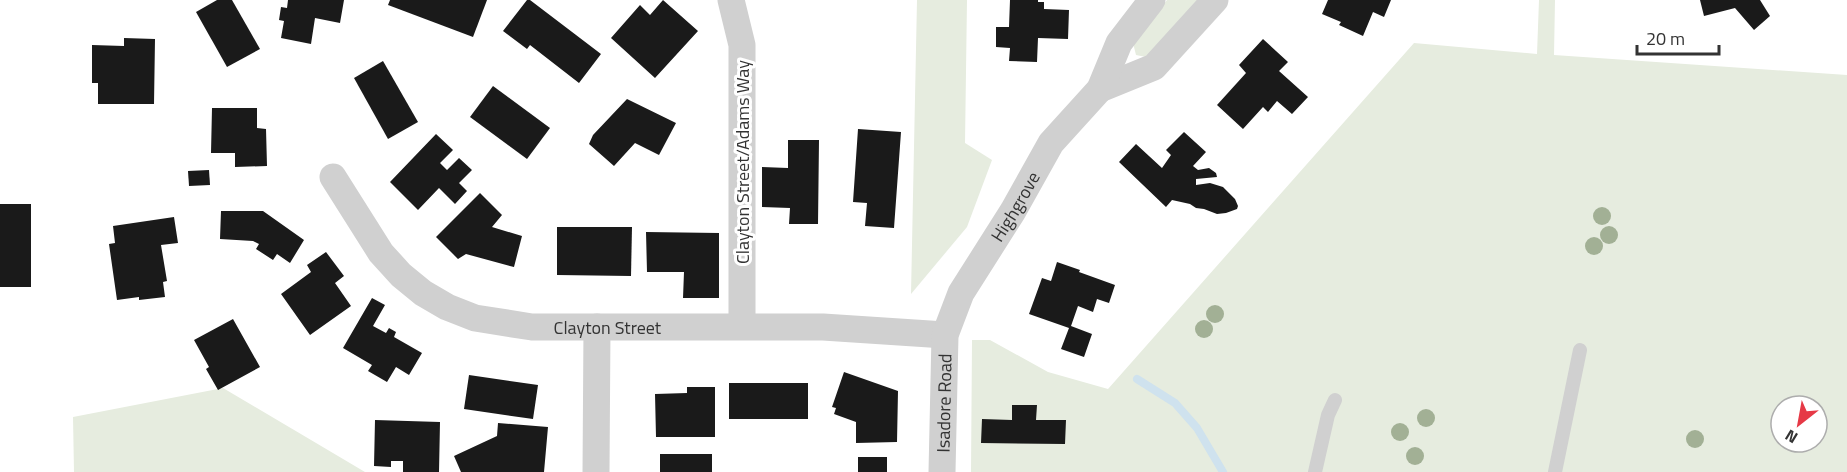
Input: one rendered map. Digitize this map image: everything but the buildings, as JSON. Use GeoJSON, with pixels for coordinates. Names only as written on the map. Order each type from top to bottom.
{"type":"FeatureCollection","features":[{"type":"Feature","properties":{"kind":"street","name":"Clayton Street/Adams Way"},"geometry":{"type":"LineString","coordinates":[[730,0],[742,45],[742,326]]}},
{"type":"Feature","properties":{"kind":"street","name":"Highgrove"},"geometry":{"type":"LineString","coordinates":[[945,335],[961,293],[1013,211],[1051,143],[1100,88],[1119,43],[1152,0]]}},
{"type":"Feature","properties":{"kind":"street","name":"Highgrove"},"geometry":{"type":"LineString","coordinates":[[1100,88],[1154,67],[1215,0]]}},
{"type":"Feature","properties":{"kind":"street","name":"Clayton Street"},"geometry":{"type":"LineString","coordinates":[[333,177],[381,252],[409,281],[423,293],[447,307],[475,318],[532,327],[823,327],[945,335]]}},
{"type":"Feature","properties":{"kind":"street"},"geometry":{"type":"LineString","coordinates":[[596,472],[597,327]]}},
{"type":"Feature","properties":{"kind":"street","name":"Isadore Road"},"geometry":{"type":"LineString","coordinates":[[942,472],[945,335]]}},
{"type":"Feature","properties":{"kind":"lane"},"geometry":{"type":"LineString","coordinates":[[1556,472],[1580,350]]}},
{"type":"Feature","properties":{"kind":"lane"},"geometry":{"type":"LineString","coordinates":[[1316,472],[1328,415],[1335,400]]}},
{"type":"Feature","properties":{"kind":"shaded area"},"geometry":{"type":"Polygon","coordinates":[[[917,0],[967,0],[965,143],[992,160],[967,227],[911,294],[917,0]]]}},
{"type":"Feature","properties":{"kind":"shaded area"},"geometry":{"type":"Polygon","coordinates":[[[1167,0],[1198,0],[1146,57],[1136,55],[1133,43],[1167,0]]]}},
{"type":"Feature","properties":{"kind":"shaded area"},"geometry":{"type":"Polygon","coordinates":[[[1539,0],[1555,0],[1554,55],[1847,75],[1847,472],[971,472],[972,340],[990,340],[1048,372],[1108,389],[1414,43],[1537,54],[1539,0]]]}},
{"type":"Feature","properties":{"kind":"shaded area"},"geometry":{"type":"Polygon","coordinates":[[[223,388],[365,472],[74,472],[73,417],[223,388]]]}},
{"type":"Feature","properties":{"kind":"waterway"},"geometry":{"type":"LineString","coordinates":[[1137,379],[1175,403],[1197,428],[1223,472]]}}]}
